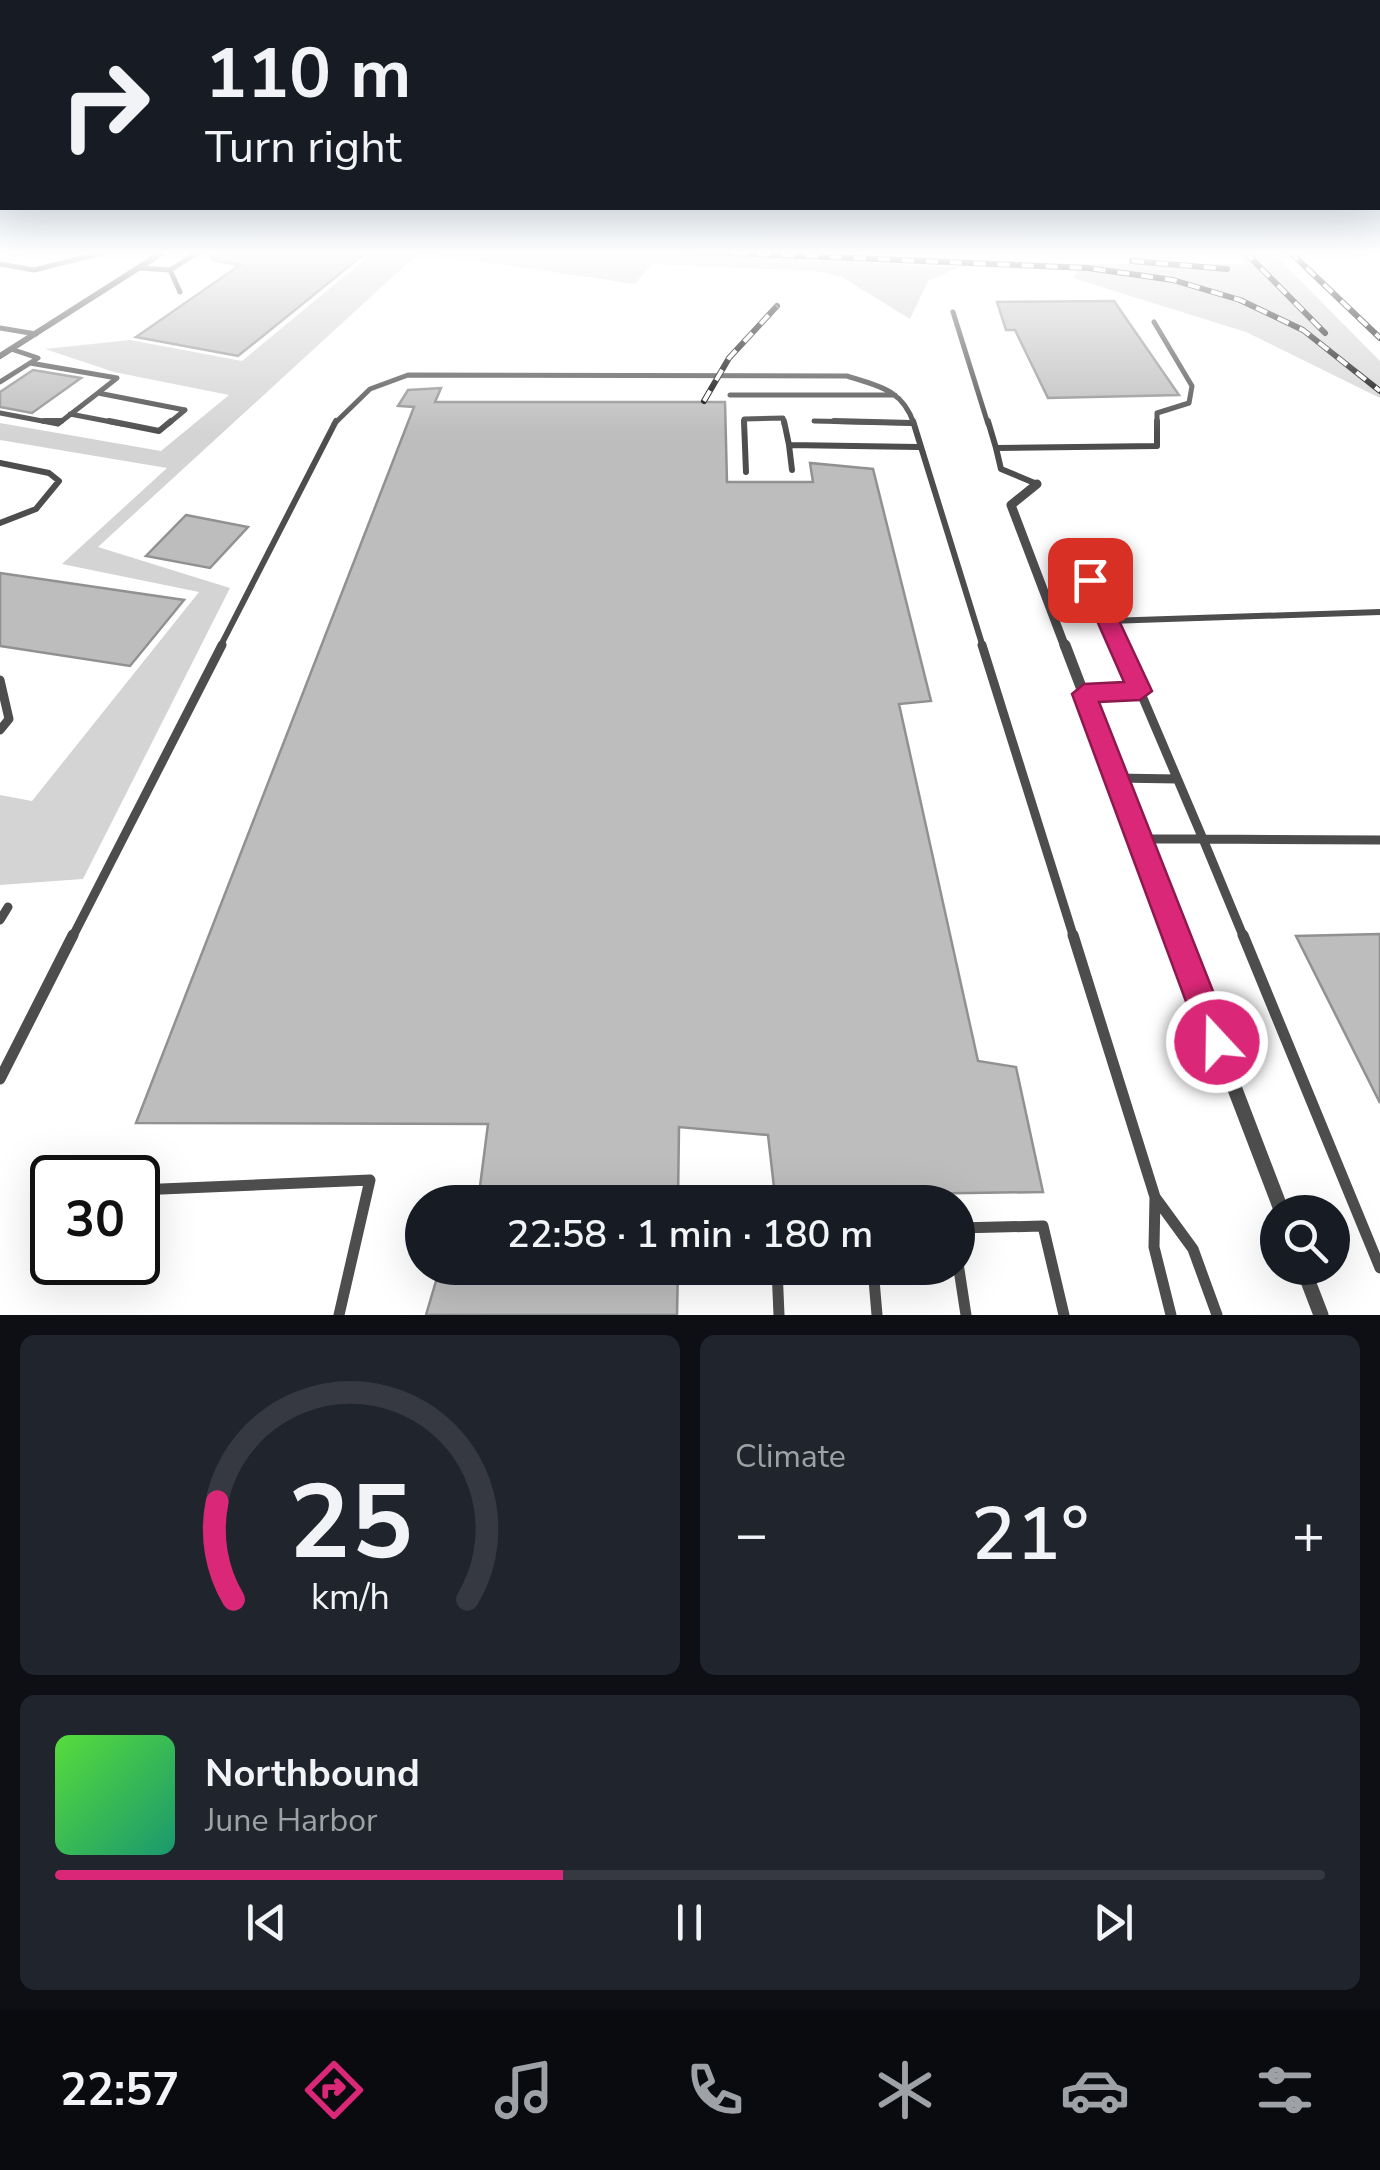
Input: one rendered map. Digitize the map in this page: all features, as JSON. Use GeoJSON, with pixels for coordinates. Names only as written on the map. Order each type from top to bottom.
{"type":"FeatureCollection","features":[{"type":"Feature","properties":{"kind":"street"},"geometry":{"type":"LineString","coordinates":[[0,356],[70,312]]}},
{"type":"Feature","properties":{"kind":"street"},"geometry":{"type":"LineString","coordinates":[[1037,484],[1012,505],[1275,1195]]}},
{"type":"Feature","properties":{"kind":"street"},"geometry":{"type":"LineString","coordinates":[[1310,1285],[1322,1315]]}},
{"type":"Feature","properties":{"kind":"lane"},"geometry":{"type":"LineString","coordinates":[[953,312],[1002,470],[1037,484]]}},
{"type":"Feature","properties":{"kind":"lane"},"geometry":{"type":"LineString","coordinates":[[996,448],[1156,446],[1157,413],[1189,403],[1192,386],[1154,322]]}},
{"type":"Feature","properties":{"kind":"lane"},"geometry":{"type":"LineString","coordinates":[[0,328],[36,334]]}},
{"type":"Feature","properties":{"kind":"lane"},"geometry":{"type":"LineString","coordinates":[[0,382],[38,358],[11,349]]}},
{"type":"Feature","properties":{"kind":"lane"},"geometry":{"type":"LineString","coordinates":[[0,413],[58,424],[117,378],[30,363]]}},
{"type":"Feature","properties":{"kind":"lane"},"geometry":{"type":"LineString","coordinates":[[0,1079],[339,415],[361,394],[382,382],[408,375],[848,376],[897,395],[907,403],[1154,1197],[1154,1246],[1171,1315]]}},
{"type":"Feature","properties":{"kind":"lane"},"geometry":{"type":"LineString","coordinates":[[70,414],[158,431],[185,410],[98,393]]}},
{"type":"Feature","properties":{"kind":"lane"},"geometry":{"type":"LineString","coordinates":[[730,395],[897,395]]}},
{"type":"Feature","properties":{"kind":"lane"},"geometry":{"type":"LineString","coordinates":[[746,472],[744,419],[783,418],[792,470]]}},
{"type":"Feature","properties":{"kind":"lane"},"geometry":{"type":"LineString","coordinates":[[814,421],[911,423]]}},
{"type":"Feature","properties":{"kind":"lane"},"geometry":{"type":"LineString","coordinates":[[789,445],[918,447]]}},
{"type":"Feature","properties":{"kind":"lane"},"geometry":{"type":"LineString","coordinates":[[0,463],[49,473],[60,480],[53,494],[28,515],[0,523]]}},
{"type":"Feature","properties":{"kind":"lane"},"geometry":{"type":"LineString","coordinates":[[1090,580],[1204,838],[1380,1268]]}},
{"type":"Feature","properties":{"kind":"lane"},"geometry":{"type":"LineString","coordinates":[[1108,621],[1380,612]]}},
{"type":"Feature","properties":{"kind":"lane"},"geometry":{"type":"LineString","coordinates":[[0,680],[8,719],[0,730]]}},
{"type":"Feature","properties":{"kind":"lane"},"geometry":{"type":"LineString","coordinates":[[1084,694],[1140,691]]}},
{"type":"Feature","properties":{"kind":"lane"},"geometry":{"type":"LineString","coordinates":[[1116,778],[1176,780]]}},
{"type":"Feature","properties":{"kind":"lane"},"geometry":{"type":"LineString","coordinates":[[1139,839],[1380,840]]}},
{"type":"Feature","properties":{"kind":"lane"},"geometry":{"type":"LineString","coordinates":[[0,920],[8,906]]}},
{"type":"Feature","properties":{"kind":"lane"},"geometry":{"type":"LineString","coordinates":[[160,1189],[370,1180],[339,1315]]}},
{"type":"Feature","properties":{"kind":"lane"},"geometry":{"type":"LineString","coordinates":[[1154,1197],[1194,1250],[1217,1315]]}},
{"type":"Feature","properties":{"kind":"lane"},"geometry":{"type":"LineString","coordinates":[[975,1228],[1042,1226],[1064,1315]]}},
{"type":"Feature","properties":{"kind":"lane"},"geometry":{"type":"LineString","coordinates":[[779,1285],[780,1315]]}},
{"type":"Feature","properties":{"kind":"lane"},"geometry":{"type":"LineString","coordinates":[[875,1285],[878,1315]]}},
{"type":"Feature","properties":{"kind":"lane"},"geometry":{"type":"LineString","coordinates":[[961,1285],[966,1315]]}},
{"type":"Feature","properties":{"kind":"shaded area"},"geometry":{"type":"Polygon","coordinates":[[[301,312],[354,312],[98,547],[230,588],[83,879],[0,885],[0,795],[32,801],[199,592],[62,564],[167,468],[0,440],[0,423],[161,451],[229,395],[114,372],[45,349],[130,340],[242,361],[301,312]]]}},
{"type":"Feature","properties":{"kind":"shaded area"},"geometry":{"type":"Polygon","coordinates":[[[1183,312],[1332,312],[1380,361],[1380,398],[1246,332],[1183,312]]]}},
{"type":"Feature","properties":{"kind":"building"},"geometry":{"type":"Polygon","coordinates":[[[172,312],[292,312],[238,356],[136,337],[172,312]]]}},
{"type":"Feature","properties":{"kind":"building"},"geometry":{"type":"Polygon","coordinates":[[[1000,312],[1122,312],[1179,395],[1048,398],[1015,330],[1006,330],[1000,312]]]}},
{"type":"Feature","properties":{"kind":"building"},"geometry":{"type":"Polygon","coordinates":[[[33,370],[81,378],[32,413],[0,407],[0,392],[33,370]]]}},
{"type":"Feature","properties":{"kind":"building"},"geometry":{"type":"Polygon","coordinates":[[[441,388],[435,402],[725,402],[727,482],[813,482],[810,463],[873,469],[931,701],[899,704],[978,1061],[1016,1067],[1043,1192],[975,1193],[975,1185],[774,1185],[768,1135],[679,1127],[678,1185],[480,1185],[488,1124],[136,1123],[414,407],[398,406],[408,390],[441,388]]]}},
{"type":"Feature","properties":{"kind":"building"},"geometry":{"type":"Polygon","coordinates":[[[186,515],[248,527],[210,568],[146,556],[186,515]]]}},
{"type":"Feature","properties":{"kind":"building"},"geometry":{"type":"Polygon","coordinates":[[[0,573],[184,600],[130,666],[0,646],[0,573]]]}},
{"type":"Feature","properties":{"kind":"building"},"geometry":{"type":"Polygon","coordinates":[[[1380,934],[1380,1103],[1296,936],[1380,934]]]}},
{"type":"Feature","properties":{"kind":"building"},"geometry":{"type":"Polygon","coordinates":[[[435,1285],[678,1285],[677,1315],[426,1315],[435,1285]]]}},
{"type":"Feature","properties":{"kind":"railway"},"geometry":{"type":"LineString","coordinates":[[704,401],[729,358],[771,312]]}},
{"type":"Feature","properties":{"kind":"railway"},"geometry":{"type":"LineString","coordinates":[[1266,312],[1303,330],[1380,391]]}},
{"type":"Feature","properties":{"kind":"railway"},"geometry":{"type":"LineString","coordinates":[[1305,312],[1325,333]]}},
{"type":"Feature","properties":{"kind":"railway"},"geometry":{"type":"LineString","coordinates":[[1353,312],[1380,338]]}},
{"type":"Feature","properties":{"kind":"route"},"geometry":{"type":"LineString","coordinates":[[1090,580],[1140,691],[1084,694],[1217,1042]]}}]}
